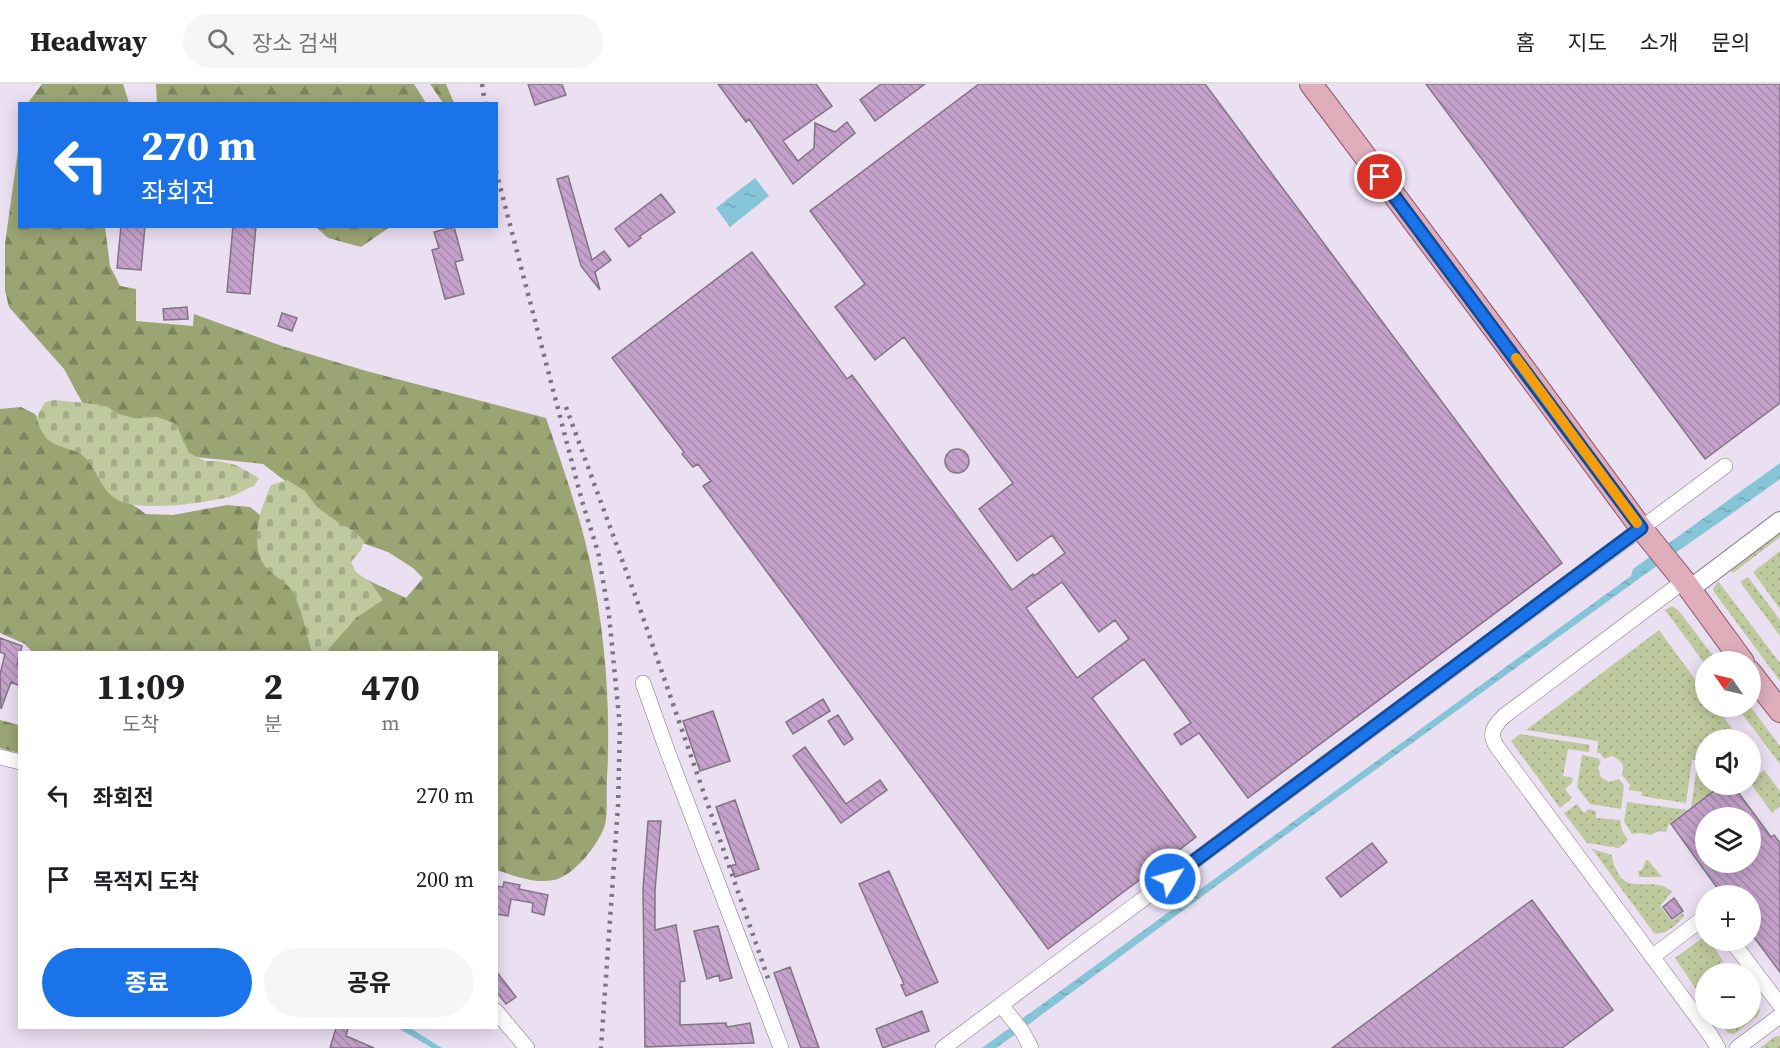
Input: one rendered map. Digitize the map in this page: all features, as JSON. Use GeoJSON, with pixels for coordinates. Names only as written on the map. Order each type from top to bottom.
{"type":"FeatureCollection","features":[{"type":"Feature","properties":{"kind":"main road"},"geometry":{"type":"LineString","coordinates":[[1311,84],[1735,651]]}},
{"type":"Feature","properties":{"kind":"main road"},"geometry":{"type":"LineString","coordinates":[[1761,686],[1780,711]]}},
{"type":"Feature","properties":{"kind":"street"},"geometry":{"type":"LineString","coordinates":[[943,1048],[1725,466]]}},
{"type":"Feature","properties":{"kind":"street"},"geometry":{"type":"LineString","coordinates":[[1718,1048],[1497,747],[1492,735],[1493,729],[1504,716],[1780,521]]}},
{"type":"Feature","properties":{"kind":"street"},"geometry":{"type":"LineString","coordinates":[[643,683],[676,776],[781,1048]]}},
{"type":"Feature","properties":{"kind":"street"},"geometry":{"type":"LineString","coordinates":[[0,758],[18,762]]}},
{"type":"Feature","properties":{"kind":"street"},"geometry":{"type":"LineString","coordinates":[[1652,957],[1695,924]]}},
{"type":"Feature","properties":{"kind":"street"},"geometry":{"type":"LineString","coordinates":[[1739,951],[1780,1005]]}},
{"type":"Feature","properties":{"kind":"street"},"geometry":{"type":"LineString","coordinates":[[1001,1005],[1018,1026],[1031,1048]]}},
{"type":"Feature","properties":{"kind":"street"},"geometry":{"type":"LineString","coordinates":[[498,1013],[527,1048]]}},
{"type":"Feature","properties":{"kind":"street"},"geometry":{"type":"LineString","coordinates":[[1737,1048],[1780,1016]]}},
{"type":"Feature","properties":{"kind":"green space"},"geometry":{"type":"Polygon","coordinates":[[[42,84],[123,84],[129,102],[29,102],[42,84]]]}},
{"type":"Feature","properties":{"kind":"green space"},"geometry":{"type":"Polygon","coordinates":[[[156,84],[414,84],[425,102],[157,102],[156,84]]]}},
{"type":"Feature","properties":{"kind":"green space"},"geometry":{"type":"Polygon","coordinates":[[[430,84],[446,84],[454,102],[442,102],[430,84]]]}},
{"type":"Feature","properties":{"kind":"green space"},"geometry":{"type":"Polygon","coordinates":[[[18,150],[18,228],[105,228],[110,266],[120,286],[136,289],[136,321],[193,326],[194,314],[282,346],[370,372],[546,418],[575,504],[589,557],[595,584],[606,668],[608,751],[605,825],[592,850],[577,866],[562,877],[547,881],[525,879],[498,870],[498,651],[31,651],[25,644],[0,633],[0,409],[21,407],[35,414],[50,437],[91,457],[112,490],[146,514],[173,515],[227,505],[250,507],[337,566],[406,598],[423,578],[413,568],[388,552],[328,531],[297,490],[263,464],[157,453],[83,404],[64,369],[9,307],[5,291],[5,244],[18,150]]]}},
{"type":"Feature","properties":{"kind":"green space"},"geometry":{"type":"Polygon","coordinates":[[[317,228],[389,228],[361,247],[328,238],[317,228]]]}},
{"type":"Feature","properties":{"kind":"green space"},"geometry":{"type":"Polygon","coordinates":[[[54,400],[104,405],[119,414],[134,418],[158,417],[176,424],[189,453],[205,461],[236,465],[259,478],[254,486],[232,496],[218,499],[171,506],[126,503],[111,495],[83,456],[52,443],[43,433],[36,418],[45,402],[54,400]]]}},
{"type":"Feature","properties":{"kind":"green space"},"geometry":{"type":"Polygon","coordinates":[[[287,480],[305,491],[317,507],[354,531],[364,541],[361,550],[351,562],[356,572],[371,583],[383,600],[357,617],[327,651],[312,651],[293,593],[264,565],[260,556],[257,546],[258,525],[271,485],[287,480]]]}},
{"type":"Feature","properties":{"kind":"green space"},"geometry":{"type":"Polygon","coordinates":[[[1780,533],[1780,537],[1733,573],[1730,570],[1780,533]]]}},
{"type":"Feature","properties":{"kind":"green space"},"geometry":{"type":"Polygon","coordinates":[[[1780,551],[1780,609],[1753,572],[1780,551]]]}},
{"type":"Feature","properties":{"kind":"green space"},"geometry":{"type":"Polygon","coordinates":[[[1748,577],[1780,620],[1780,636],[1740,582],[1748,577]]]}},
{"type":"Feature","properties":{"kind":"green space"},"geometry":{"type":"Polygon","coordinates":[[[1718,581],[1780,663],[1780,681],[1761,655],[1761,651],[1758,651],[1713,589],[1718,581]]]}},
{"type":"Feature","properties":{"kind":"green space"},"geometry":{"type":"Polygon","coordinates":[[[1672,606],[1679,611],[1709,651],[1695,651],[1665,610],[1672,606]]]}},
{"type":"Feature","properties":{"kind":"green space"},"geometry":{"type":"Polygon","coordinates":[[[1659,630],[1695,679],[1695,717],[1724,717],[1732,729],[1695,729],[1695,760],[1692,760],[1686,803],[1641,796],[1642,792],[1629,790],[1630,785],[1622,775],[1622,764],[1612,756],[1604,759],[1600,753],[1597,753],[1598,741],[1526,730],[1659,630]]]}},
{"type":"Feature","properties":{"kind":"green space"},"geometry":{"type":"Polygon","coordinates":[[[1745,717],[1758,717],[1780,746],[1780,764],[1761,739],[1761,729],[1754,729],[1745,717]]]}},
{"type":"Feature","properties":{"kind":"green space"},"geometry":{"type":"Polygon","coordinates":[[[0,720],[18,725],[18,753],[0,748],[0,720]]]}},
{"type":"Feature","properties":{"kind":"green space"},"geometry":{"type":"Polygon","coordinates":[[[1520,734],[1590,745],[1589,752],[1568,749],[1563,776],[1573,778],[1572,783],[1565,789],[1572,798],[1560,808],[1511,741],[1520,734]]]}},
{"type":"Feature","properties":{"kind":"green space"},"geometry":{"type":"Polygon","coordinates":[[[1582,755],[1597,758],[1601,762],[1598,768],[1601,777],[1609,782],[1619,779],[1624,786],[1621,809],[1590,804],[1577,787],[1582,755]]]}},
{"type":"Feature","properties":{"kind":"green space"},"geometry":{"type":"Polygon","coordinates":[[[1764,770],[1780,791],[1780,806],[1772,813],[1759,795],[1761,795],[1761,772],[1764,770]]]}},
{"type":"Feature","properties":{"kind":"green space"},"geometry":{"type":"Polygon","coordinates":[[[1695,781],[1695,795],[1709,795],[1691,808],[1695,781]]]}},
{"type":"Feature","properties":{"kind":"green space"},"geometry":{"type":"Polygon","coordinates":[[[1627,802],[1688,810],[1669,824],[1666,832],[1659,831],[1651,835],[1632,834],[1624,822],[1627,802]]]}},
{"type":"Feature","properties":{"kind":"green space"},"geometry":{"type":"Polygon","coordinates":[[[1577,804],[1584,813],[1589,809],[1596,811],[1596,818],[1620,820],[1622,831],[1628,840],[1619,848],[1587,843],[1564,813],[1577,804]]]}},
{"type":"Feature","properties":{"kind":"green space"},"geometry":{"type":"Polygon","coordinates":[[[1592,849],[1612,855],[1618,873],[1629,883],[1666,887],[1672,892],[1660,906],[1672,921],[1683,913],[1684,916],[1670,929],[1658,934],[1654,933],[1592,849]]]}},
{"type":"Feature","properties":{"kind":"green space"},"geometry":{"type":"Polygon","coordinates":[[[1646,860],[1662,877],[1639,877],[1638,871],[1642,870],[1646,860]]]}},
{"type":"Feature","properties":{"kind":"green space"},"geometry":{"type":"Polygon","coordinates":[[[1695,943],[1695,951],[1716,951],[1723,961],[1720,963],[1695,963],[1695,987],[1675,958],[1695,943]]]}},
{"type":"Feature","properties":{"kind":"green space"},"geometry":{"type":"Polygon","coordinates":[[[1725,1029],[1741,1029],[1734,1034],[1728,1033],[1725,1029]]]}},
{"type":"Feature","properties":{"kind":"green space"},"geometry":{"type":"Polygon","coordinates":[[[1780,1036],[1780,1048],[1760,1048],[1774,1037],[1780,1036]]]}},
{"type":"Feature","properties":{"kind":"water"},"geometry":{"type":"Polygon","coordinates":[[[755,178],[769,196],[730,227],[716,208],[755,178]]]}},
{"type":"Feature","properties":{"kind":"water"},"geometry":{"type":"Polygon","coordinates":[[[1780,463],[1780,479],[1406,747],[1013,1036],[996,1048],[982,1048],[1631,576],[1633,569],[1780,463]]]}},
{"type":"Feature","properties":{"kind":"water"},"geometry":{"type":"Polygon","coordinates":[[[400,1029],[412,1029],[442,1048],[432,1048],[400,1029]]]}},
{"type":"Feature","properties":{"kind":"building"},"geometry":{"type":"Polygon","coordinates":[[[528,84],[562,84],[566,95],[535,105],[528,84]]]}},
{"type":"Feature","properties":{"kind":"building"},"geometry":{"type":"Polygon","coordinates":[[[718,84],[816,84],[832,106],[783,141],[798,161],[814,148],[815,123],[835,132],[847,122],[855,133],[793,184],[749,119],[746,122],[718,84]]]}},
{"type":"Feature","properties":{"kind":"building"},"geometry":{"type":"Polygon","coordinates":[[[881,84],[925,84],[875,121],[860,100],[881,84]]]}},
{"type":"Feature","properties":{"kind":"building"},"geometry":{"type":"Polygon","coordinates":[[[979,84],[1205,84],[1562,563],[1248,798],[1199,733],[1181,745],[1174,734],[1191,723],[1144,659],[1092,698],[1196,837],[1048,949],[703,486],[711,481],[698,464],[693,467],[682,454],[684,452],[612,358],[752,252],[847,379],[852,375],[1012,590],[1065,553],[1052,535],[1017,561],[979,509],[1013,483],[904,337],[875,360],[835,307],[865,284],[810,211],[979,84]],[[1062,582],[1026,608],[1077,678],[1129,639],[1115,620],[1099,632],[1062,582]]]}},
{"type":"Feature","properties":{"kind":"building"},"geometry":{"type":"Polygon","coordinates":[[[1426,84],[1780,84],[1780,403],[1705,459],[1426,84]]]}},
{"type":"Feature","properties":{"kind":"building"},"geometry":{"type":"Polygon","coordinates":[[[568,176],[592,260],[604,251],[611,260],[595,272],[600,290],[581,266],[557,179],[568,176]]]}},
{"type":"Feature","properties":{"kind":"building"},"geometry":{"type":"Polygon","coordinates":[[[661,194],[675,212],[640,236],[641,238],[629,247],[615,229],[661,194]]]}},
{"type":"Feature","properties":{"kind":"building"},"geometry":{"type":"Polygon","coordinates":[[[121,228],[145,228],[141,270],[117,268],[121,228]]]}},
{"type":"Feature","properties":{"kind":"building"},"geometry":{"type":"Polygon","coordinates":[[[233,228],[256,228],[250,294],[227,292],[233,228]]]}},
{"type":"Feature","properties":{"kind":"building"},"geometry":{"type":"Polygon","coordinates":[[[454,228],[463,260],[455,262],[464,294],[445,299],[432,250],[439,248],[434,232],[454,228]]]}},
{"type":"Feature","properties":{"kind":"building"},"geometry":{"type":"Polygon","coordinates":[[[187,307],[188,319],[164,320],[163,309],[187,307]]]}},
{"type":"Feature","properties":{"kind":"building"},"geometry":{"type":"Polygon","coordinates":[[[282,313],[297,318],[292,331],[278,326],[282,313]]]}},
{"type":"Feature","properties":{"kind":"building"},"geometry":{"type":"Polygon","coordinates":[[[957,449],[965,453],[969,461],[965,469],[957,473],[949,469],[945,461],[949,453],[957,449]]]}},
{"type":"Feature","properties":{"kind":"building"},"geometry":{"type":"Polygon","coordinates":[[[0,638],[22,646],[21,651],[18,651],[18,685],[11,682],[1,709],[0,674],[5,654],[0,652],[0,638]]]}},
{"type":"Feature","properties":{"kind":"building"},"geometry":{"type":"Polygon","coordinates":[[[823,699],[830,711],[793,734],[786,722],[823,699]]]}},
{"type":"Feature","properties":{"kind":"building"},"geometry":{"type":"Polygon","coordinates":[[[713,711],[730,761],[700,771],[683,721],[713,711]]]}},
{"type":"Feature","properties":{"kind":"building"},"geometry":{"type":"Polygon","coordinates":[[[838,715],[853,739],[844,745],[828,721],[838,715]]]}},
{"type":"Feature","properties":{"kind":"building"},"geometry":{"type":"Polygon","coordinates":[[[805,747],[846,804],[880,780],[887,790],[841,823],[793,756],[805,747]]]}},
{"type":"Feature","properties":{"kind":"building"},"geometry":{"type":"Polygon","coordinates":[[[1709,795],[1740,795],[1749,807],[1695,807],[1695,857],[1671,824],[1709,795]]]}},
{"type":"Feature","properties":{"kind":"building"},"geometry":{"type":"Polygon","coordinates":[[[735,800],[759,869],[735,877],[731,866],[736,864],[716,807],[735,800]]]}},
{"type":"Feature","properties":{"kind":"building"},"geometry":{"type":"Polygon","coordinates":[[[648,821],[661,821],[655,890],[655,930],[676,925],[685,981],[680,982],[680,1025],[726,1023],[727,1027],[750,1023],[754,1043],[645,1047],[643,889],[648,821]]]}},
{"type":"Feature","properties":{"kind":"building"},"geometry":{"type":"Polygon","coordinates":[[[1761,823],[1771,837],[1774,835],[1780,843],[1780,972],[1761,947],[1761,885],[1715,885],[1706,873],[1761,873],[1761,823]]]}},
{"type":"Feature","properties":{"kind":"building"},"geometry":{"type":"Polygon","coordinates":[[[1372,843],[1387,862],[1341,897],[1326,878],[1372,843]]]}},
{"type":"Feature","properties":{"kind":"building"},"geometry":{"type":"Polygon","coordinates":[[[889,871],[938,982],[906,996],[901,985],[904,984],[859,884],[889,871]]]}},
{"type":"Feature","properties":{"kind":"building"},"geometry":{"type":"Polygon","coordinates":[[[504,882],[520,885],[519,889],[548,895],[544,915],[532,912],[533,903],[511,899],[508,916],[498,914],[498,886],[503,887],[504,882]]]}},
{"type":"Feature","properties":{"kind":"building"},"geometry":{"type":"Polygon","coordinates":[[[1674,898],[1683,911],[1672,919],[1663,907],[1674,898]]]}},
{"type":"Feature","properties":{"kind":"building"},"geometry":{"type":"Polygon","coordinates":[[[1532,900],[1613,1010],[1562,1048],[1332,1048],[1532,900]]]}},
{"type":"Feature","properties":{"kind":"building"},"geometry":{"type":"Polygon","coordinates":[[[718,926],[732,978],[720,981],[719,975],[707,979],[694,931],[718,926]]]}},
{"type":"Feature","properties":{"kind":"building"},"geometry":{"type":"Polygon","coordinates":[[[790,967],[819,1048],[801,1048],[774,973],[790,967]]]}},
{"type":"Feature","properties":{"kind":"building"},"geometry":{"type":"Polygon","coordinates":[[[498,974],[516,997],[506,1004],[498,994],[498,974]]]}},
{"type":"Feature","properties":{"kind":"building"},"geometry":{"type":"Polygon","coordinates":[[[922,1011],[929,1031],[883,1048],[876,1029],[922,1011]]]}},
{"type":"Feature","properties":{"kind":"building"},"geometry":{"type":"Polygon","coordinates":[[[336,1029],[348,1029],[346,1036],[374,1048],[330,1048],[336,1029]]]}},
{"type":"Feature","properties":{"kind":"railway"},"geometry":{"type":"LineString","coordinates":[[482,84],[485,102]]}},
{"type":"Feature","properties":{"kind":"railway"},"geometry":{"type":"LineString","coordinates":[[498,179],[582,501],[598,552],[609,615],[620,727],[618,806],[601,1048]]}},
{"type":"Feature","properties":{"kind":"railway"},"geometry":{"type":"LineString","coordinates":[[566,407],[639,606],[770,984]]}},
{"type":"Feature","properties":{"kind":"slow traffic"},"geometry":{"type":"LineString","coordinates":[[1516,358],[1637,523]]}},
{"type":"Feature","properties":{"kind":"route"},"geometry":{"type":"LineString","coordinates":[[1170,879],[1641,528],[1380,177]]}}]}
